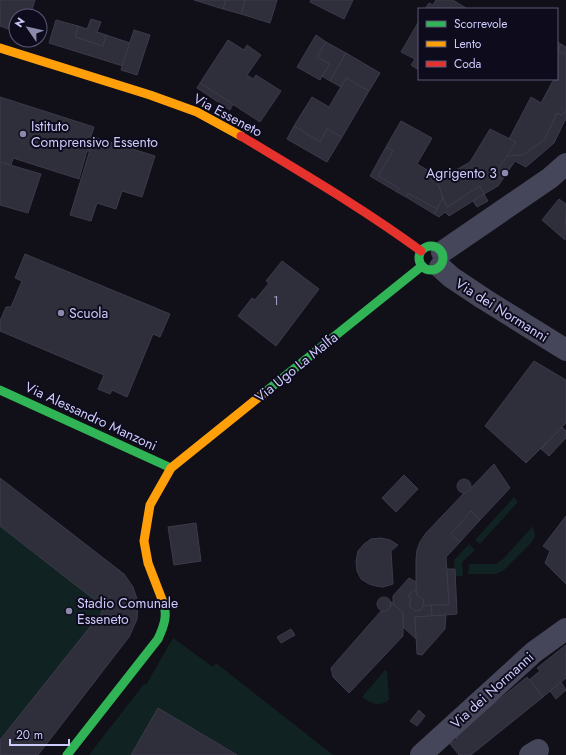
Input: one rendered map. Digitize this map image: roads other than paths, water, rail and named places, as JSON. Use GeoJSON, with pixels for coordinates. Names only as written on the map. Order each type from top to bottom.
{"type":"FeatureCollection","features":[{"type":"Feature","properties":{"kind":"street","name":"Via Esseneto"},"geometry":{"type":"LineString","coordinates":[[0,48],[150,95],[196,112],[233,131],[341,197],[395,232],[421,251]]}},
{"type":"Feature","properties":{"kind":"street","name":"Via Ugo La Malfa"},"geometry":{"type":"LineString","coordinates":[[171,468],[435,262],[550,178],[566,164]]}},
{"type":"Feature","properties":{"kind":"street"},"geometry":{"type":"LineString","coordinates":[[436,246],[435,262],[419,259],[421,251],[424,248],[436,246]]}},
{"type":"Feature","properties":{"kind":"street","name":"Via dei Normanni"},"geometry":{"type":"LineString","coordinates":[[435,262],[451,277],[566,350]]}},
{"type":"Feature","properties":{"kind":"street","name":"Via Alessandro Manzoni"},"geometry":{"type":"LineString","coordinates":[[0,390],[171,468]]}},
{"type":"Feature","properties":{"kind":"street"},"geometry":{"type":"LineString","coordinates":[[67,755],[158,639],[165,623],[166,609],[148,563],[144,541],[150,505],[171,468]]}},
{"type":"Feature","properties":{"kind":"street","name":"Via dei Normanni"},"geometry":{"type":"LineString","coordinates":[[421,755],[534,652],[566,629]]}},
{"type":"Feature","properties":{"kind":"place","name":"Istituto Comprensivo Essento"},"geometry":{"type":"Point","coordinates":[23,134]}},
{"type":"Feature","properties":{"kind":"place","name":"Agrigento 3"},"geometry":{"type":"Point","coordinates":[505,173]}},
{"type":"Feature","properties":{"kind":"place","name":"Scuola"},"geometry":{"type":"Point","coordinates":[61,313]}},
{"type":"Feature","properties":{"kind":"place","name":"Stadio Comunale Esseneto"},"geometry":{"type":"Point","coordinates":[69,611]}}]}
